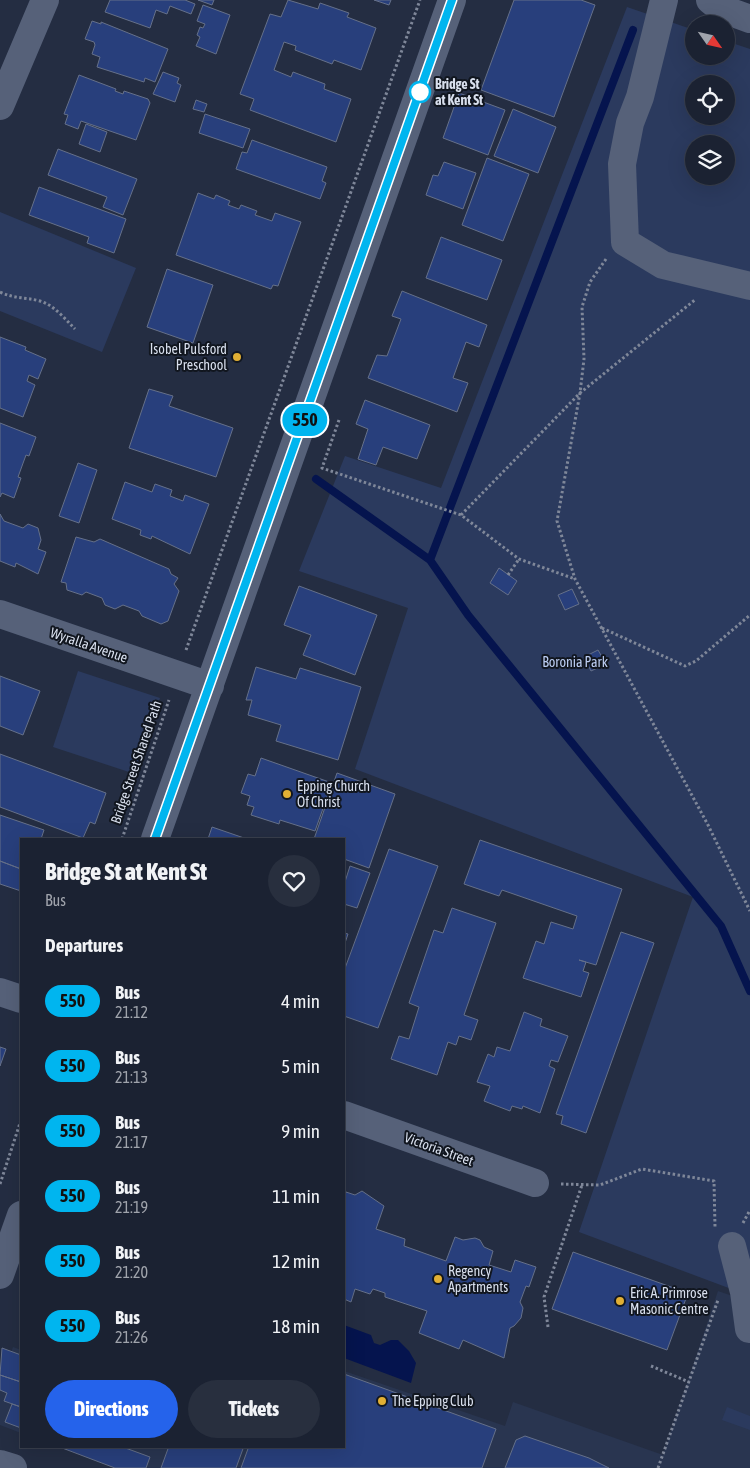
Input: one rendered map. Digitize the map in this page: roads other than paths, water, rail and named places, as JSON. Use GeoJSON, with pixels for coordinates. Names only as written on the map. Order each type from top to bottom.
{"type":"FeatureCollection","features":[{"type":"Feature","properties":{"kind":"street"},"geometry":{"type":"LineString","coordinates":[[0,106],[45,0]]}},
{"type":"Feature","properties":{"kind":"street"},"geometry":{"type":"LineString","coordinates":[[155,838],[452,0]]}},
{"type":"Feature","properties":{"kind":"street"},"geometry":{"type":"LineString","coordinates":[[664,0],[640,97],[630,123],[622,164],[625,242],[663,265],[750,286]]}},
{"type":"Feature","properties":{"kind":"street"},"geometry":{"type":"LineString","coordinates":[[710,0],[720,8],[750,19]]}},
{"type":"Feature","properties":{"kind":"street","name":"Wyralla Avenue"},"geometry":{"type":"LineString","coordinates":[[0,614],[174,684],[210,686]]}},
{"type":"Feature","properties":{"kind":"street"},"geometry":{"type":"LineString","coordinates":[[0,992],[20,999]]}},
{"type":"Feature","properties":{"kind":"street","name":"Victoria Street"},"geometry":{"type":"LineString","coordinates":[[345,1115],[535,1183]]}},
{"type":"Feature","properties":{"kind":"street"},"geometry":{"type":"LineString","coordinates":[[0,1275],[20,1218]]}},
{"type":"Feature","properties":{"kind":"street"},"geometry":{"type":"LineString","coordinates":[[723,1238],[744,1292],[749,1328]]}},
{"type":"Feature","properties":{"kind":"street"},"geometry":{"type":"LineString","coordinates":[[0,1464],[13,1468]]}},
{"type":"Feature","properties":{"kind":"waterway"},"geometry":{"type":"LineString","coordinates":[[633,30],[430,560],[468,615],[721,926],[750,991]]}},
{"type":"Feature","properties":{"kind":"waterway"},"geometry":{"type":"LineString","coordinates":[[316,479],[430,560]]}},
{"type":"Feature","properties":{"kind":"place","name":"Bridge St at Kent St"},"geometry":{"type":"Point","coordinates":[420,92]}},
{"type":"Feature","properties":{"kind":"place","name":"Isobel Pulsford Preschool"},"geometry":{"type":"Point","coordinates":[237,357]}},
{"type":"Feature","properties":{"kind":"place","name":"Epping Church Of Christ"},"geometry":{"type":"Point","coordinates":[287,794]}},
{"type":"Feature","properties":{"kind":"place","name":"Regency Apartments"},"geometry":{"type":"Point","coordinates":[438,1279]}},
{"type":"Feature","properties":{"kind":"place","name":"Eric A. Primrose Masonic Centre"},"geometry":{"type":"Point","coordinates":[620,1301]}},
{"type":"Feature","properties":{"kind":"place","name":"The Epping Club"},"geometry":{"type":"Point","coordinates":[382,1401]}},
{"type":"Feature","properties":{"kind":"park label","name":"Boronia Park"},"geometry":{"type":"Point","coordinates":[575,662]}}]}
